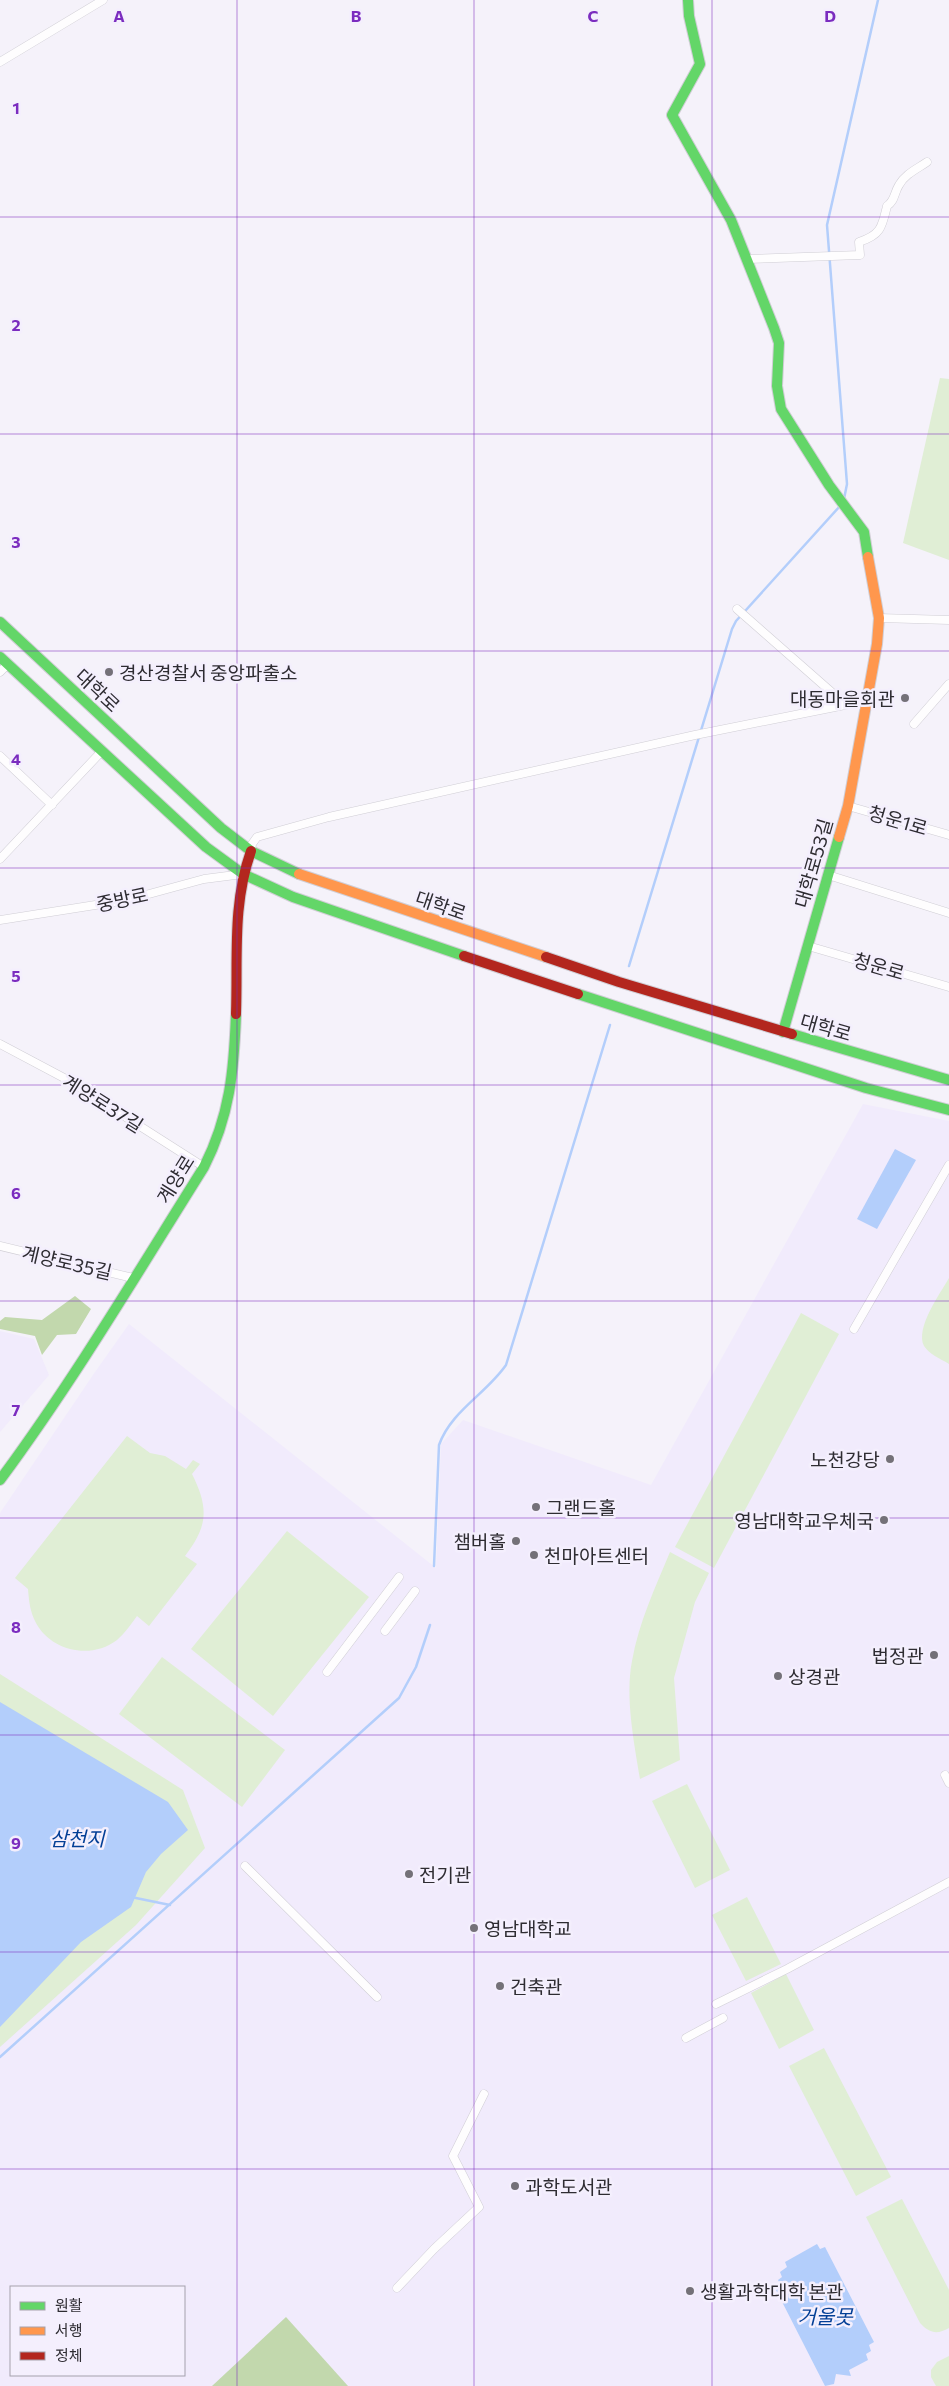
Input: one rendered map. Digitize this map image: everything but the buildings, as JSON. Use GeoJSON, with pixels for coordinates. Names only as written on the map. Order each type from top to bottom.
{"type":"FeatureCollection","features":[{"type":"Feature","properties":{"kind":"main road","name":"대학로53길"},"geometry":{"type":"LineString","coordinates":[[688,0],[689,16],[700,64],[672,115],[731,220],[779,343],[777,386],[781,409],[864,532],[879,618],[877,644],[865,701],[848,806],[783,1032]]}},
{"type":"Feature","properties":{"kind":"main road","name":"대학로"},"geometry":{"type":"LineString","coordinates":[[0,622],[170,782],[251,851],[301,875],[441,924],[619,982],[949,1080]]}},
{"type":"Feature","properties":{"kind":"main road"},"geometry":{"type":"LineString","coordinates":[[4,660],[206,847],[243,874],[293,897],[520,975],[866,1088],[949,1110]]}},
{"type":"Feature","properties":{"kind":"main road","name":"계양로"},"geometry":{"type":"LineString","coordinates":[[0,1480],[38,1429],[204,1167],[225,1121],[232,1089],[238,900],[243,874],[251,851]]}},
{"type":"Feature","properties":{"kind":"street"},"geometry":{"type":"LineString","coordinates":[[0,62],[103,0]]}},
{"type":"Feature","properties":{"kind":"street"},"geometry":{"type":"LineString","coordinates":[[747,259],[835,258],[860,255],[860,242],[872,238],[882,227],[886,206],[892,203],[898,186],[907,175],[927,162]]}},
{"type":"Feature","properties":{"kind":"street"},"geometry":{"type":"LineString","coordinates":[[737,609],[845,704]]}},
{"type":"Feature","properties":{"kind":"street"},"geometry":{"type":"LineString","coordinates":[[879,618],[949,620]]}},
{"type":"Feature","properties":{"kind":"street"},"geometry":{"type":"LineString","coordinates":[[0,672],[4,660]]}},
{"type":"Feature","properties":{"kind":"street"},"geometry":{"type":"LineString","coordinates":[[914,724],[949,684]]}},
{"type":"Feature","properties":{"kind":"street"},"geometry":{"type":"LineString","coordinates":[[251,851],[252,844],[257,837],[329,817],[695,735],[865,701]]}},
{"type":"Feature","properties":{"kind":"street"},"geometry":{"type":"LineString","coordinates":[[0,859],[102,751]]}},
{"type":"Feature","properties":{"kind":"street"},"geometry":{"type":"LineString","coordinates":[[0,756],[52,805]]}},
{"type":"Feature","properties":{"kind":"street","name":"청운1로"},"geometry":{"type":"LineString","coordinates":[[848,806],[949,835]]}},
{"type":"Feature","properties":{"kind":"street","name":"중방로"},"geometry":{"type":"LineString","coordinates":[[0,920],[127,900],[204,879],[243,874]]}},
{"type":"Feature","properties":{"kind":"street"},"geometry":{"type":"LineString","coordinates":[[828,876],[949,913]]}},
{"type":"Feature","properties":{"kind":"street","name":"청운로"},"geometry":{"type":"LineString","coordinates":[[808,946],[949,987]]}},
{"type":"Feature","properties":{"kind":"street","name":"계양로37길"},"geometry":{"type":"LineString","coordinates":[[0,1044],[66,1079],[204,1167]]}},
{"type":"Feature","properties":{"kind":"street"},"geometry":{"type":"LineString","coordinates":[[854,1330],[949,1165]]}},
{"type":"Feature","properties":{"kind":"street","name":"계양로35길"},"geometry":{"type":"LineString","coordinates":[[0,1246],[133,1278]]}},
{"type":"Feature","properties":{"kind":"street"},"geometry":{"type":"LineString","coordinates":[[327,1672],[399,1577]]}},
{"type":"Feature","properties":{"kind":"street"},"geometry":{"type":"LineString","coordinates":[[386,1631],[415,1591]]}},
{"type":"Feature","properties":{"kind":"street"},"geometry":{"type":"LineString","coordinates":[[245,1866],[376,1997]]}},
{"type":"Feature","properties":{"kind":"street"},"geometry":{"type":"LineString","coordinates":[[716,2004],[788,1969],[949,1882]]}},
{"type":"Feature","properties":{"kind":"street"},"geometry":{"type":"LineString","coordinates":[[686,2038],[723,2018]]}},
{"type":"Feature","properties":{"kind":"street"},"geometry":{"type":"LineString","coordinates":[[397,2288],[434,2249],[479,2207],[454,2156],[484,2094]]}},
{"type":"Feature","properties":{"kind":"shaded area","name":"영남대학교"},"geometry":{"type":"Polygon","coordinates":[[[863,1104],[949,1121],[949,2386],[0,2386],[0,1513],[129,1324],[436,1568],[441,1444],[463,1420],[651,1485],[863,1104]]]}},
{"type":"Feature","properties":{"kind":"shaded area"},"geometry":{"type":"Polygon","coordinates":[[[0,1331],[34,1339],[49,1375],[0,1432],[0,1331]]]}},
{"type":"Feature","properties":{"kind":"green space"},"geometry":{"type":"Polygon","coordinates":[[[940,378],[949,379],[949,560],[903,543],[940,378]]]}},
{"type":"Feature","properties":{"kind":"green space"},"geometry":{"type":"Polygon","coordinates":[[[949,1278],[949,1364],[929,1351],[924,1346],[922,1339],[923,1330],[930,1311],[949,1278]]]}},
{"type":"Feature","properties":{"kind":"green space"},"geometry":{"type":"Polygon","coordinates":[[[75,1296],[91,1309],[76,1334],[57,1335],[42,1355],[35,1336],[0,1329],[0,1321],[5,1317],[42,1320],[75,1296]]]}},
{"type":"Feature","properties":{"kind":"green space"},"geometry":{"type":"Polygon","coordinates":[[[801,1313],[839,1334],[714,1568],[675,1547],[801,1313]]]}},
{"type":"Feature","properties":{"kind":"green space"},"geometry":{"type":"Polygon","coordinates":[[[127,1436],[150,1453],[165,1456],[186,1469],[193,1460],[200,1464],[192,1474],[198,1486],[204,1516],[198,1535],[185,1556],[197,1564],[149,1626],[137,1616],[117,1640],[107,1646],[95,1650],[72,1650],[61,1646],[43,1633],[32,1615],[28,1589],[15,1578],[127,1436]]]}},
{"type":"Feature","properties":{"kind":"green space"},"geometry":{"type":"Polygon","coordinates":[[[287,1531],[369,1597],[273,1716],[191,1649],[287,1531]]]}},
{"type":"Feature","properties":{"kind":"green space"},"geometry":{"type":"Polygon","coordinates":[[[670,1552],[709,1573],[695,1602],[674,1678],[680,1760],[640,1779],[631,1720],[630,1675],[643,1619],[670,1552]]]}},
{"type":"Feature","properties":{"kind":"green space"},"geometry":{"type":"Polygon","coordinates":[[[162,1657],[285,1750],[242,1807],[119,1714],[162,1657]]]}},
{"type":"Feature","properties":{"kind":"green space","name":"삼천지"},"geometry":{"type":"Polygon","coordinates":[[[0,1674],[183,1790],[205,1848],[136,1925],[0,2047],[0,1674]]]}},
{"type":"Feature","properties":{"kind":"green space"},"geometry":{"type":"Polygon","coordinates":[[[687,1784],[730,1870],[695,1888],[652,1801],[687,1784]]]}},
{"type":"Feature","properties":{"kind":"green space"},"geometry":{"type":"Polygon","coordinates":[[[747,1897],[781,1964],[746,1981],[712,1915],[747,1897]]]}},
{"type":"Feature","properties":{"kind":"green space"},"geometry":{"type":"Polygon","coordinates":[[[786,1974],[814,2030],[779,2049],[751,1993],[786,1974]]]}},
{"type":"Feature","properties":{"kind":"green space"},"geometry":{"type":"Polygon","coordinates":[[[824,2048],[891,2177],[856,2196],[789,2066],[824,2048]]]}},
{"type":"Feature","properties":{"kind":"green space"},"geometry":{"type":"Polygon","coordinates":[[[902,2199],[949,2290],[949,2328],[941,2332],[930,2331],[920,2323],[866,2217],[902,2199]]]}},
{"type":"Feature","properties":{"kind":"green space"},"geometry":{"type":"Polygon","coordinates":[[[286,2317],[348,2386],[212,2386],[286,2317]]]}},
{"type":"Feature","properties":{"kind":"green space"},"geometry":{"type":"Polygon","coordinates":[[[949,2356],[949,2386],[936,2386],[931,2377],[931,2370],[937,2362],[949,2356]]]}},
{"type":"Feature","properties":{"kind":"water"},"geometry":{"type":"Polygon","coordinates":[[[895,1149],[916,1160],[877,1229],[857,1219],[895,1149]]]}},
{"type":"Feature","properties":{"kind":"water","name":"삼천지"},"geometry":{"type":"Polygon","coordinates":[[[0,1702],[168,1802],[188,1830],[161,1854],[146,1872],[131,1907],[81,1942],[0,2027],[0,1702]]]}},
{"type":"Feature","properties":{"kind":"water","name":"거울못"},"geometry":{"type":"Polygon","coordinates":[[[817,2244],[820,2249],[825,2247],[874,2342],[869,2345],[871,2351],[866,2354],[868,2360],[849,2370],[851,2376],[836,2374],[834,2384],[825,2386],[776,2290],[781,2286],[778,2280],[782,2277],[780,2272],[787,2267],[785,2262],[817,2244]]]}},
{"type":"Feature","properties":{"kind":"waterway"},"geometry":{"type":"LineString","coordinates":[[844,499],[847,484],[827,225],[878,0]]}},
{"type":"Feature","properties":{"kind":"waterway"},"geometry":{"type":"LineString","coordinates":[[629,966],[732,629],[736,621],[840,506]]}},
{"type":"Feature","properties":{"kind":"waterway"},"geometry":{"type":"LineString","coordinates":[[434,1566],[439,1445],[460,1412],[489,1385],[506,1365],[610,1025]]}},
{"type":"Feature","properties":{"kind":"waterway"},"geometry":{"type":"LineString","coordinates":[[0,2057],[399,1698],[416,1667],[430,1625]]}},
{"type":"Feature","properties":{"kind":"waterway"},"geometry":{"type":"LineString","coordinates":[[131,1897],[170,1905]]}},
{"type":"Feature","properties":{"kind":"traffic: fast"},"geometry":{"type":"LineString","coordinates":[[688,0],[689,16],[700,64],[672,115],[731,220],[774,328],[779,343],[777,386],[781,409],[829,485],[864,532],[868,557]]}},
{"type":"Feature","properties":{"kind":"traffic: fast"},"geometry":{"type":"LineString","coordinates":[[0,622],[221,828],[251,851],[299,874]]}},
{"type":"Feature","properties":{"kind":"traffic: fast"},"geometry":{"type":"LineString","coordinates":[[0,657],[206,847],[243,874],[293,897],[464,956]]}},
{"type":"Feature","properties":{"kind":"traffic: fast"},"geometry":{"type":"LineString","coordinates":[[783,1032],[839,837]]}},
{"type":"Feature","properties":{"kind":"traffic: fast"},"geometry":{"type":"LineString","coordinates":[[578,994],[866,1088],[949,1110]]}},
{"type":"Feature","properties":{"kind":"traffic: fast"},"geometry":{"type":"LineString","coordinates":[[0,1480],[80,1365],[204,1167],[220,1129],[229,1092],[234,1054],[236,1014]]}},
{"type":"Feature","properties":{"kind":"traffic: fast"},"geometry":{"type":"LineString","coordinates":[[792,1034],[949,1080]]}},
{"type":"Feature","properties":{"kind":"traffic: slow"},"geometry":{"type":"LineString","coordinates":[[839,837],[848,806],[877,644],[879,618],[868,557]]}},
{"type":"Feature","properties":{"kind":"traffic: slow"},"geometry":{"type":"LineString","coordinates":[[299,874],[546,957]]}},
{"type":"Feature","properties":{"kind":"traffic: jam"},"geometry":{"type":"LineString","coordinates":[[236,1014],[238,911],[245,871],[251,851]]}},
{"type":"Feature","properties":{"kind":"traffic: jam"},"geometry":{"type":"LineString","coordinates":[[464,956],[578,994]]}},
{"type":"Feature","properties":{"kind":"traffic: jam"},"geometry":{"type":"LineString","coordinates":[[546,957],[619,982],[792,1034]]}},
{"type":"Feature","properties":{"kind":"place","name":"경산경찰서 중앙파출소"},"geometry":{"type":"Point","coordinates":[109,672]}},
{"type":"Feature","properties":{"kind":"place","name":"대동마을회관"},"geometry":{"type":"Point","coordinates":[905,698]}},
{"type":"Feature","properties":{"kind":"place","name":"노천강당"},"geometry":{"type":"Point","coordinates":[890,1459]}},
{"type":"Feature","properties":{"kind":"place","name":"그랜드홀"},"geometry":{"type":"Point","coordinates":[536,1507]}},
{"type":"Feature","properties":{"kind":"place","name":"영남대학교우체국"},"geometry":{"type":"Point","coordinates":[884,1520]}},
{"type":"Feature","properties":{"kind":"place","name":"챔버홀"},"geometry":{"type":"Point","coordinates":[516,1541]}},
{"type":"Feature","properties":{"kind":"place","name":"천마아트센터"},"geometry":{"type":"Point","coordinates":[534,1555]}},
{"type":"Feature","properties":{"kind":"place","name":"법정관"},"geometry":{"type":"Point","coordinates":[934,1655]}},
{"type":"Feature","properties":{"kind":"place","name":"상경관"},"geometry":{"type":"Point","coordinates":[778,1676]}},
{"type":"Feature","properties":{"kind":"place","name":"전기관"},"geometry":{"type":"Point","coordinates":[409,1874]}},
{"type":"Feature","properties":{"kind":"place","name":"영남대학교"},"geometry":{"type":"Point","coordinates":[474,1928]}},
{"type":"Feature","properties":{"kind":"place","name":"건축관"},"geometry":{"type":"Point","coordinates":[500,1986]}},
{"type":"Feature","properties":{"kind":"place","name":"과학도서관"},"geometry":{"type":"Point","coordinates":[515,2186]}},
{"type":"Feature","properties":{"kind":"place","name":"생활과학대학 본관"},"geometry":{"type":"Point","coordinates":[690,2291]}}]}
